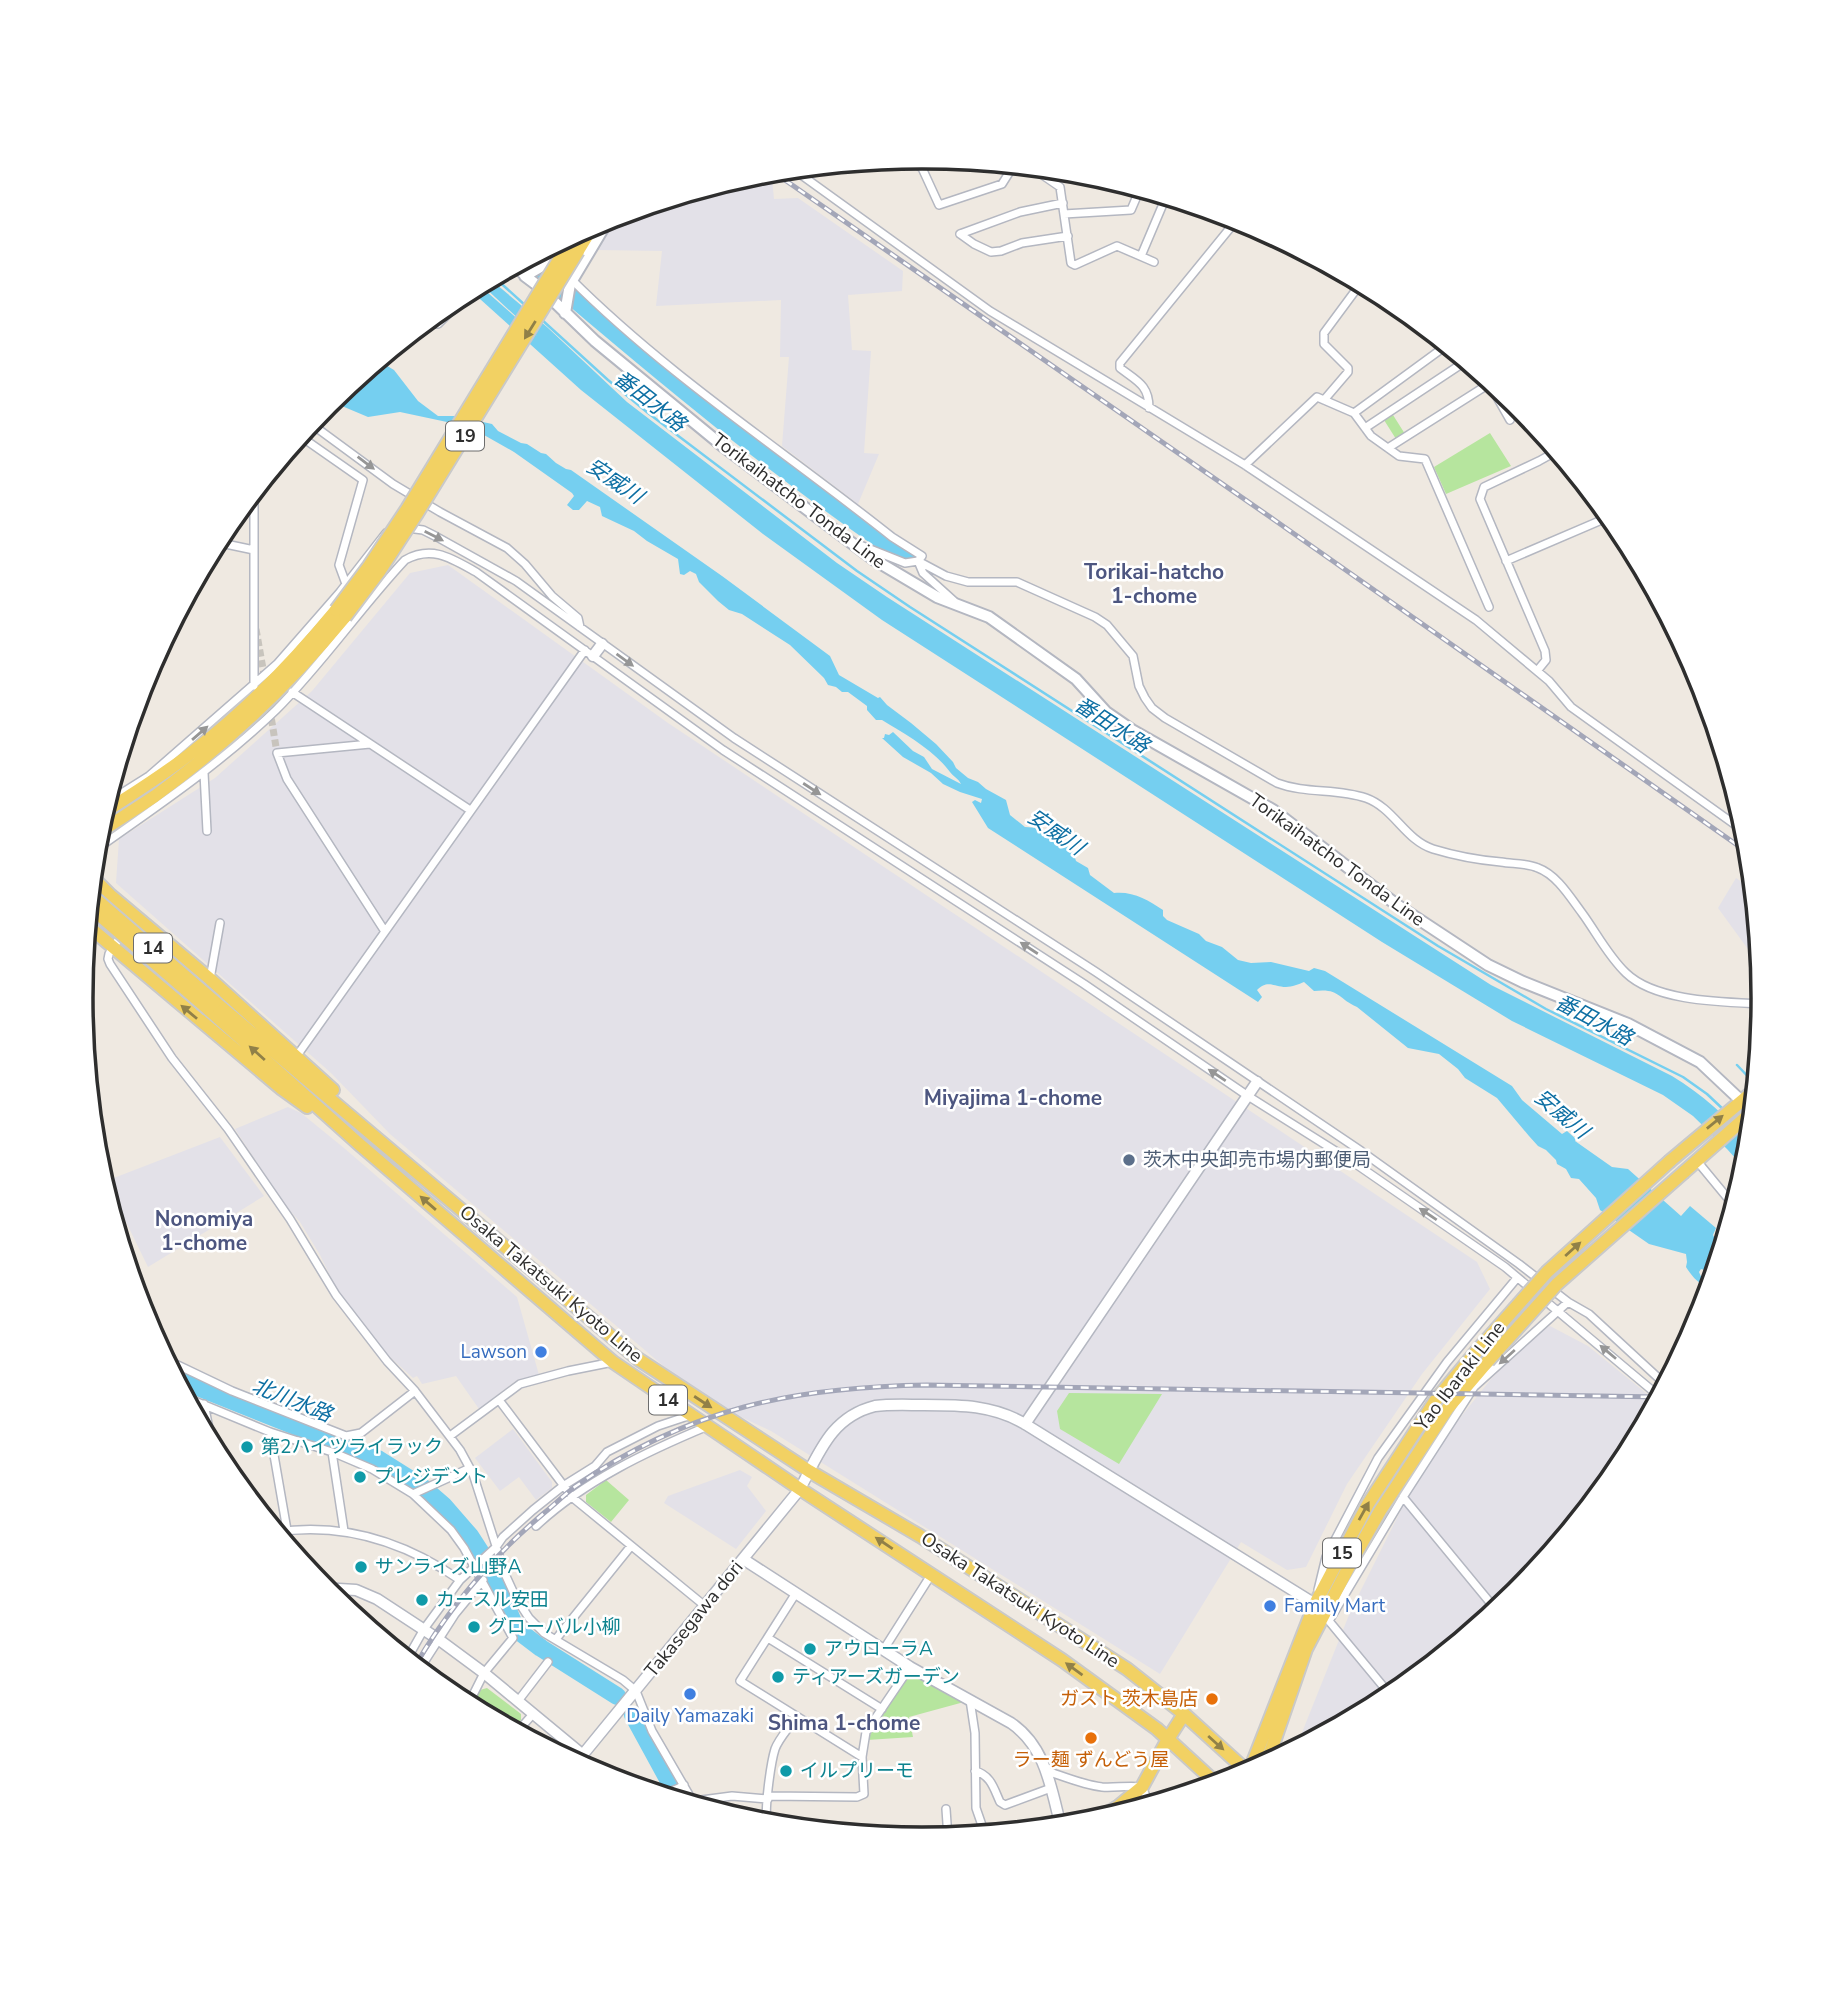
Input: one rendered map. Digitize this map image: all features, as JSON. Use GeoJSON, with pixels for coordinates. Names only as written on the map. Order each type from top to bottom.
{"type":"FeatureCollection","features":[{"type":"Feature","properties":{"kind":"main road","name":"19"},"geometry":{"type":"LineString","coordinates":[[112,824],[153,798],[243,726],[313,655],[569,248]]}},
{"type":"Feature","properties":{"kind":"main road"},"geometry":{"type":"LineString","coordinates":[[566,310],[571,282],[570,248]]}},
{"type":"Feature","properties":{"kind":"main road"},"geometry":{"type":"LineString","coordinates":[[527,274],[540,263]]}},
{"type":"Feature","properties":{"kind":"main road","name":"Torikaihatcho Tonda Line"},"geometry":{"type":"LineString","coordinates":[[527,274],[595,341],[724,447],[873,559],[937,597],[989,617],[1076,679],[1107,712],[1132,730],[1273,810],[1397,905],[1488,965],[1522,982],[1628,1024],[1700,1062],[1745,1098]]}},
{"type":"Feature","properties":{"kind":"main road","name":"19"},"geometry":{"type":"LineString","coordinates":[[117,804],[195,750],[236,716],[340,613]]}},
{"type":"Feature","properties":{"kind":"main road"},"geometry":{"type":"LineString","coordinates":[[101,885],[361,1115],[370,1132]]}},
{"type":"Feature","properties":{"kind":"main road","name":"Osaka Takatsuki Kyoto Line"},"geometry":{"type":"LineString","coordinates":[[99,902],[359,1144],[613,1362],[800,1489],[1062,1660],[1168,1739],[1210,1776]]}},
{"type":"Feature","properties":{"kind":"main road","name":"Osaka Takatsuki Kyoto Line"},"geometry":{"type":"LineString","coordinates":[[98,914],[370,1132],[638,1359],[809,1471],[920,1536],[1126,1668],[1184,1714],[1239,1765]]}},
{"type":"Feature","properties":{"kind":"main road"},"geometry":{"type":"LineString","coordinates":[[96,933],[282,1090],[359,1144]]}},
{"type":"Feature","properties":{"kind":"main road","name":"Yao Ibaraki Line"},"geometry":{"type":"LineString","coordinates":[[1255,1758],[1315,1604],[1368,1504],[1435,1401],[1547,1272],[1695,1139],[1745,1098]]}},
{"type":"Feature","properties":{"kind":"main road","name":"Yao Ibaraki Line"},"geometry":{"type":"LineString","coordinates":[[1271,1751],[1306,1649],[1380,1511],[1448,1408],[1557,1284],[1743,1121]]}},
{"type":"Feature","properties":{"kind":"main road"},"geometry":{"type":"LineString","coordinates":[[1342,1598],[1354,1557]]}},
{"type":"Feature","properties":{"kind":"main road"},"geometry":{"type":"LineString","coordinates":[[1306,1649],[1329,1621]]}},
{"type":"Feature","properties":{"kind":"main road"},"geometry":{"type":"LineString","coordinates":[[1122,1803],[1142,1787],[1184,1714]]}},
{"type":"Feature","properties":{"kind":"street"},"geometry":{"type":"LineString","coordinates":[[922,169],[939,205],[1002,184],[1009,174]]}},
{"type":"Feature","properties":{"kind":"street"},"geometry":{"type":"LineString","coordinates":[[805,178],[990,311],[1244,465],[1476,620],[1549,681],[1571,706],[1733,823]]}},
{"type":"Feature","properties":{"kind":"street"},"geometry":{"type":"LineString","coordinates":[[1048,179],[1060,187],[1071,263],[1075,265],[1117,246],[1154,262]]}},
{"type":"Feature","properties":{"kind":"street"},"geometry":{"type":"LineString","coordinates":[[1064,214],[1131,210],[1137,197]]}},
{"type":"Feature","properties":{"kind":"street"},"geometry":{"type":"LineString","coordinates":[[1063,204],[1020,212],[960,234],[991,251],[1068,236]]}},
{"type":"Feature","properties":{"kind":"street"},"geometry":{"type":"LineString","coordinates":[[1141,256],[1163,205]]}},
{"type":"Feature","properties":{"kind":"street"},"geometry":{"type":"LineString","coordinates":[[1149,408],[1145,387],[1120,368],[1120,363],[1222,225]]}},
{"type":"Feature","properties":{"kind":"street"},"geometry":{"type":"LineString","coordinates":[[545,260],[630,335],[763,440],[892,537],[922,556],[918,561]]}},
{"type":"Feature","properties":{"kind":"street"},"geometry":{"type":"LineString","coordinates":[[522,272],[527,274]]}},
{"type":"Feature","properties":{"kind":"street"},"geometry":{"type":"LineString","coordinates":[[1324,400],[1348,372],[1348,368],[1324,344],[1324,333],[1355,291]]}},
{"type":"Feature","properties":{"kind":"street"},"geometry":{"type":"LineString","coordinates":[[1354,413],[1440,350]]}},
{"type":"Feature","properties":{"kind":"street"},"geometry":{"type":"LineString","coordinates":[[1365,428],[1458,365]]}},
{"type":"Feature","properties":{"kind":"street"},"geometry":{"type":"LineString","coordinates":[[1388,448],[1482,387]]}},
{"type":"Feature","properties":{"kind":"street"},"geometry":{"type":"LineString","coordinates":[[1244,465],[1317,397],[1354,413],[1371,436],[1399,456],[1424,459],[1489,607]]}},
{"type":"Feature","properties":{"kind":"street"},"geometry":{"type":"LineString","coordinates":[[1501,404],[1510,420]]}},
{"type":"Feature","properties":{"kind":"street"},"geometry":{"type":"LineString","coordinates":[[319,430],[393,484],[507,548],[526,564],[552,596],[578,618],[580,627]]}},
{"type":"Feature","properties":{"kind":"street"},"geometry":{"type":"LineString","coordinates":[[308,442],[363,480],[339,565],[346,584]]}},
{"type":"Feature","properties":{"kind":"street"},"geometry":{"type":"LineString","coordinates":[[1537,671],[1546,660],[1545,651],[1480,499],[1484,487],[1549,455]]}},
{"type":"Feature","properties":{"kind":"street"},"geometry":{"type":"LineString","coordinates":[[254,508],[254,685]]}},
{"type":"Feature","properties":{"kind":"street"},"geometry":{"type":"LineString","coordinates":[[1506,561],[1600,521]]}},
{"type":"Feature","properties":{"kind":"street"},"geometry":{"type":"LineString","coordinates":[[391,529],[398,532],[404,547],[405,560]]}},
{"type":"Feature","properties":{"kind":"street"},"geometry":{"type":"LineString","coordinates":[[118,795],[149,776],[277,664],[346,584],[382,536],[391,529],[423,530],[516,581],[734,738],[1096,972],[1361,1152],[1588,1314],[1659,1379]]}},
{"type":"Feature","properties":{"kind":"street"},"geometry":{"type":"LineString","coordinates":[[846,540],[905,563],[918,561],[946,576],[968,582],[1017,582],[1095,617],[1107,625],[1133,656],[1144,698],[1165,718],[1277,783],[1293,789],[1367,798],[1393,816],[1416,841],[1429,848],[1462,858],[1538,867],[1553,877],[1567,892],[1627,974],[1646,986],[1703,1001],[1752,1003]]}},
{"type":"Feature","properties":{"kind":"street"},"geometry":{"type":"LineString","coordinates":[[229,545],[254,550]]}},
{"type":"Feature","properties":{"kind":"street"},"geometry":{"type":"LineString","coordinates":[[108,841],[204,773],[276,710],[318,665],[405,560],[417,553],[433,552],[476,572],[723,750],[1084,984],[1505,1267],[1653,1391]]}},
{"type":"Feature","properties":{"kind":"street"},"geometry":{"type":"LineString","coordinates":[[918,561],[923,573],[960,606]]}},
{"type":"Feature","properties":{"kind":"street"},"geometry":{"type":"LineString","coordinates":[[296,1057],[470,810],[589,653],[602,644]]}},
{"type":"Feature","properties":{"kind":"street"},"geometry":{"type":"LineString","coordinates":[[292,692],[470,810]]}},
{"type":"Feature","properties":{"kind":"street"},"geometry":{"type":"LineString","coordinates":[[370,744],[278,753],[287,779],[384,930]]}},
{"type":"Feature","properties":{"kind":"street"},"geometry":{"type":"LineString","coordinates":[[204,773],[206,831]]}},
{"type":"Feature","properties":{"kind":"street"},"geometry":{"type":"LineString","coordinates":[[130,911],[131,920],[112,948],[108,959],[110,964],[172,1058],[228,1129],[290,1219],[336,1295],[450,1436],[470,1468],[505,1574],[522,1608],[544,1633],[623,1680],[636,1691],[652,1731],[687,1794]]}},
{"type":"Feature","properties":{"kind":"street"},"geometry":{"type":"LineString","coordinates":[[210,979],[220,923]]}},
{"type":"Feature","properties":{"kind":"street"},"geometry":{"type":"LineString","coordinates":[[1025,1424],[1257,1082]]}},
{"type":"Feature","properties":{"kind":"street"},"geometry":{"type":"LineString","coordinates":[[1697,1161],[1727,1198]]}},
{"type":"Feature","properties":{"kind":"street"},"geometry":{"type":"LineString","coordinates":[[1315,1604],[1326,1557],[1378,1458],[1447,1362],[1517,1278]]}},
{"type":"Feature","properties":{"kind":"street"},"geometry":{"type":"LineString","coordinates":[[1384,1687],[1329,1621],[1403,1497],[1474,1387],[1568,1302]]}},
{"type":"Feature","properties":{"kind":"street"},"geometry":{"type":"LineString","coordinates":[[450,1436],[520,1384],[613,1362]]}},
{"type":"Feature","properties":{"kind":"street"},"geometry":{"type":"LineString","coordinates":[[178,1365],[232,1391],[346,1436],[361,1433],[415,1391]]}},
{"type":"Feature","properties":{"kind":"street"},"geometry":{"type":"LineString","coordinates":[[499,1400],[573,1497],[705,1606]]}},
{"type":"Feature","properties":{"kind":"street"},"geometry":{"type":"LineString","coordinates":[[198,1402],[372,1469],[415,1493],[451,1530],[475,1566],[513,1638],[484,1673],[473,1695]]}},
{"type":"Feature","properties":{"kind":"street"},"geometry":{"type":"LineString","coordinates":[[204,1404],[207,1417]]}},
{"type":"Feature","properties":{"kind":"street","name":"Takasegawa dori"},"geometry":{"type":"LineString","coordinates":[[583,1755],[800,1489],[818,1454],[838,1424],[862,1409],[875,1406],[958,1405],[982,1407],[1004,1413],[1315,1604]]}},
{"type":"Feature","properties":{"kind":"street"},"geometry":{"type":"LineString","coordinates":[[411,1652],[424,1629],[460,1580],[518,1523],[563,1486],[594,1466],[607,1452],[658,1426],[691,1415]]}},
{"type":"Feature","properties":{"kind":"street"},"geometry":{"type":"LineString","coordinates":[[536,1526],[573,1497],[639,1458],[708,1426]]}},
{"type":"Feature","properties":{"kind":"street"},"geometry":{"type":"LineString","coordinates":[[271,1432],[287,1530],[344,1531],[393,1544],[422,1556],[460,1580]]}},
{"type":"Feature","properties":{"kind":"street"},"geometry":{"type":"LineString","coordinates":[[332,1452],[344,1531]]}},
{"type":"Feature","properties":{"kind":"street"},"geometry":{"type":"LineString","coordinates":[[415,1493],[470,1468]]}},
{"type":"Feature","properties":{"kind":"street"},"geometry":{"type":"LineString","coordinates":[[1403,1497],[1490,1603]]}},
{"type":"Feature","properties":{"kind":"street"},"geometry":{"type":"LineString","coordinates":[[556,1639],[631,1546]]}},
{"type":"Feature","properties":{"kind":"street"},"geometry":{"type":"LineString","coordinates":[[743,1559],[910,1667],[1023,1732],[1038,1750],[1047,1771],[1058,1816]]}},
{"type":"Feature","properties":{"kind":"street"},"geometry":{"type":"LineString","coordinates":[[884,1649],[931,1575]]}},
{"type":"Feature","properties":{"kind":"street"},"geometry":{"type":"LineString","coordinates":[[424,1662],[455,1614],[483,1580]]}},
{"type":"Feature","properties":{"kind":"street"},"geometry":{"type":"LineString","coordinates":[[340,1589],[356,1590],[377,1598],[424,1629],[484,1673],[570,1749]]}},
{"type":"Feature","properties":{"kind":"street"},"geometry":{"type":"LineString","coordinates":[[796,1593],[740,1681],[862,1757]]}},
{"type":"Feature","properties":{"kind":"street"},"geometry":{"type":"LineString","coordinates":[[768,1638],[882,1709]]}},
{"type":"Feature","properties":{"kind":"street"},"geometry":{"type":"LineString","coordinates":[[518,1702],[548,1662]]}},
{"type":"Feature","properties":{"kind":"street"},"geometry":{"type":"LineString","coordinates":[[709,1800],[732,1796],[857,1797],[864,1794],[862,1757],[866,1732],[910,1667]]}},
{"type":"Feature","properties":{"kind":"street"},"geometry":{"type":"LineString","coordinates":[[970,1700],[975,1733],[976,1808],[982,1826]]}},
{"type":"Feature","properties":{"kind":"street"},"geometry":{"type":"LineString","coordinates":[[523,1725],[533,1714]]}},
{"type":"Feature","properties":{"kind":"street"},"geometry":{"type":"LineString","coordinates":[[767,1813],[776,1748],[796,1717]]}},
{"type":"Feature","properties":{"kind":"street"},"geometry":{"type":"LineString","coordinates":[[1047,1771],[1093,1785],[1142,1787],[1146,1797]]}},
{"type":"Feature","properties":{"kind":"street"},"geometry":{"type":"LineString","coordinates":[[975,1772],[988,1778],[1000,1802],[1006,1805],[1051,1788]]}},
{"type":"Feature","properties":{"kind":"street"},"geometry":{"type":"LineString","coordinates":[[675,1790],[682,1786]]}},
{"type":"Feature","properties":{"kind":"street"},"geometry":{"type":"LineString","coordinates":[[946,1809],[947,1827]]}},
{"type":"Feature","properties":{"kind":"shaded area"},"geometry":{"type":"Polygon","coordinates":[[[772,183],[774,199],[798,198],[903,271],[902,291],[848,295],[852,350],[871,351],[864,453],[879,454],[858,504],[782,446],[789,357],[780,357],[781,300],[656,306],[662,251],[598,250],[609,230],[708,197],[772,183]]]}},
{"type":"Feature","properties":{"kind":"shaded area"},"geometry":{"type":"Polygon","coordinates":[[[448,565],[668,723],[1477,1262],[1490,1289],[1422,1374],[1347,1484],[1306,1567],[1287,1570],[1241,1542],[1160,1674],[771,1431],[724,1409],[673,1374],[390,1134],[331,1073],[116,883],[119,839],[215,778],[312,691],[410,573],[448,565]]]}},
{"type":"Feature","properties":{"kind":"shaded area"},"geometry":{"type":"Polygon","coordinates":[[[1736,878],[1744,883],[1750,952],[1718,908],[1736,878]]]}},
{"type":"Feature","properties":{"kind":"shaded area"},"geometry":{"type":"Polygon","coordinates":[[[288,1107],[301,1113],[344,1148],[517,1297],[539,1375],[517,1380],[479,1409],[456,1376],[422,1384],[417,1376],[413,1378],[389,1356],[340,1296],[300,1222],[285,1205],[235,1129],[288,1107]]]}},
{"type":"Feature","properties":{"kind":"shaded area"},"geometry":{"type":"Polygon","coordinates":[[[220,1137],[264,1196],[148,1267],[120,1211],[113,1178],[220,1137]]]}},
{"type":"Feature","properties":{"kind":"shaded area"},"geometry":{"type":"Polygon","coordinates":[[[1550,1326],[1588,1346],[1650,1396],[1641,1413],[1581,1504],[1509,1585],[1428,1657],[1337,1717],[1300,1737],[1351,1610],[1411,1490],[1456,1423],[1491,1379],[1541,1330],[1550,1326]]]}},
{"type":"Feature","properties":{"kind":"shaded area"},"geometry":{"type":"Polygon","coordinates":[[[513,1429],[552,1482],[552,1488],[536,1500],[519,1477],[500,1491],[475,1458],[513,1429]]]}},
{"type":"Feature","properties":{"kind":"shaded area"},"geometry":{"type":"Polygon","coordinates":[[[740,1470],[752,1477],[747,1486],[766,1511],[736,1549],[664,1503],[668,1496],[740,1470]]]}},
{"type":"Feature","properties":{"kind":"green space"},"geometry":{"type":"Polygon","coordinates":[[[1393,415],[1405,434],[1396,439],[1384,420],[1393,415]]]}},
{"type":"Feature","properties":{"kind":"green space"},"geometry":{"type":"Polygon","coordinates":[[[1490,433],[1511,466],[1446,494],[1434,467],[1490,433]]]}},
{"type":"Feature","properties":{"kind":"green space"},"geometry":{"type":"Polygon","coordinates":[[[1069,1393],[1162,1394],[1119,1464],[1060,1429],[1057,1411],[1069,1393]]]}},
{"type":"Feature","properties":{"kind":"green space"},"geometry":{"type":"Polygon","coordinates":[[[606,1480],[629,1500],[611,1522],[586,1502],[586,1495],[606,1480]]]}},
{"type":"Feature","properties":{"kind":"green space"},"geometry":{"type":"Polygon","coordinates":[[[913,1674],[964,1702],[909,1717],[913,1737],[867,1740],[906,1675],[913,1674]]]}},
{"type":"Feature","properties":{"kind":"green space"},"geometry":{"type":"Polygon","coordinates":[[[487,1688],[521,1714],[521,1720],[519,1723],[476,1697],[480,1690],[487,1688]]]}},
{"type":"Feature","properties":{"kind":"water"},"geometry":{"type":"Polygon","coordinates":[[[498,286],[547,327],[627,402],[837,563],[887,597],[1491,985],[1672,1076],[1694,1090],[1741,1133],[1736,1159],[1693,1116],[1663,1095],[1512,1021],[1382,942],[882,620],[763,534],[581,390],[479,298],[488,293],[538,337],[489,292],[498,286]]]}},
{"type":"Feature","properties":{"kind":"water"},"geometry":{"type":"Polygon","coordinates":[[[386,365],[394,370],[418,401],[438,416],[456,416],[492,424],[498,431],[546,454],[556,463],[571,470],[830,656],[839,675],[880,697],[936,744],[968,778],[1006,800],[1010,815],[1025,827],[1039,828],[1072,849],[1076,861],[1088,868],[1090,875],[1114,893],[1128,893],[1146,900],[1163,910],[1163,916],[1167,920],[1199,934],[1238,960],[1251,963],[1271,962],[1309,971],[1314,968],[1325,971],[1512,1086],[1522,1100],[1562,1134],[1567,1131],[1575,1141],[1612,1167],[1628,1169],[1681,1216],[1690,1206],[1716,1228],[1713,1235],[1716,1240],[1706,1270],[1701,1269],[1699,1272],[1703,1279],[1701,1284],[1686,1267],[1686,1254],[1649,1244],[1600,1210],[1596,1198],[1579,1179],[1571,1178],[1566,1169],[1538,1146],[1497,1098],[1465,1078],[1439,1054],[1408,1048],[1357,1007],[1329,991],[1314,991],[1304,982],[1288,987],[1264,985],[1257,990],[1262,997],[1258,1002],[988,828],[972,802],[975,800],[981,803],[982,799],[943,784],[931,773],[903,757],[882,738],[893,732],[913,751],[924,757],[932,769],[961,784],[928,750],[882,720],[876,720],[867,710],[867,706],[848,692],[828,685],[790,645],[742,614],[729,610],[699,582],[696,574],[690,571],[684,575],[680,574],[678,559],[634,531],[602,516],[600,507],[587,501],[579,510],[573,510],[567,505],[574,496],[572,493],[514,452],[484,435],[447,422],[400,412],[368,417],[342,406],[386,365]]]}},
{"type":"Feature","properties":{"kind":"waterway"},"geometry":{"type":"LineString","coordinates":[[536,265],[722,421],[908,558]]}},
{"type":"Feature","properties":{"kind":"waterway"},"geometry":{"type":"LineString","coordinates":[[502,284],[526,306]]}},
{"type":"Feature","properties":{"kind":"waterway","name":"番田水路"},"geometry":{"type":"LineString","coordinates":[[541,319],[648,413],[857,571],[910,607],[1438,946],[1546,1009],[1683,1077],[1725,1111]]}},
{"type":"Feature","properties":{"kind":"waterway"},"geometry":{"type":"LineString","coordinates":[[1737,1065],[1748,1076]]}},
{"type":"Feature","properties":{"kind":"waterway","name":"北川水路"},"geometry":{"type":"LineString","coordinates":[[188,1383],[378,1459],[421,1486],[443,1505],[481,1553]]}},
{"type":"Feature","properties":{"kind":"waterway","name":"北川水路"},"geometry":{"type":"LineString","coordinates":[[490,1568],[516,1629],[617,1696]]}},
{"type":"Feature","properties":{"kind":"waterway","name":"北川水路"},"geometry":{"type":"LineString","coordinates":[[633,1715],[674,1789]]}},
{"type":"Feature","properties":{"kind":"tunnel"},"geometry":{"type":"LineString","coordinates":[[256,629],[265,680]]}},
{"type":"Feature","properties":{"kind":"tunnel"},"geometry":{"type":"LineString","coordinates":[[268,698],[277,753]]}},
{"type":"Feature","properties":{"kind":"railway"},"geometry":{"type":"LineString","coordinates":[[786,181],[1737,845]]}},
{"type":"Feature","properties":{"kind":"railway"},"geometry":{"type":"LineString","coordinates":[[419,1659],[457,1603],[490,1565],[576,1486],[636,1450],[678,1430],[744,1407],[789,1397],[835,1390],[927,1385],[1650,1397]]}},
{"type":"Feature","properties":{"kind":"place","name":"茨木中央卸売市場内郵便局"},"geometry":{"type":"Point","coordinates":[1129,1160]}},
{"type":"Feature","properties":{"kind":"place","name":"Lawson"},"geometry":{"type":"Point","coordinates":[541,1352]}},
{"type":"Feature","properties":{"kind":"place","name":"第2ハイツライラック"},"geometry":{"type":"Point","coordinates":[247,1447]}},
{"type":"Feature","properties":{"kind":"place","name":"プレジデント"},"geometry":{"type":"Point","coordinates":[360,1477]}},
{"type":"Feature","properties":{"kind":"place","name":"サンライズ山野A"},"geometry":{"type":"Point","coordinates":[361,1567]}},
{"type":"Feature","properties":{"kind":"place","name":"カースル安田"},"geometry":{"type":"Point","coordinates":[422,1600]}},
{"type":"Feature","properties":{"kind":"place","name":"Family Mart"},"geometry":{"type":"Point","coordinates":[1270,1606]}},
{"type":"Feature","properties":{"kind":"place","name":"グローバル小柳"},"geometry":{"type":"Point","coordinates":[474,1627]}},
{"type":"Feature","properties":{"kind":"place","name":"アウローラA"},"geometry":{"type":"Point","coordinates":[810,1649]}},
{"type":"Feature","properties":{"kind":"place","name":"ティアーズガーデン"},"geometry":{"type":"Point","coordinates":[778,1677]}},
{"type":"Feature","properties":{"kind":"place","name":"Daily Yamazaki"},"geometry":{"type":"Point","coordinates":[690,1694]}},
{"type":"Feature","properties":{"kind":"place","name":"ガスト 茨木島店"},"geometry":{"type":"Point","coordinates":[1212,1699]}},
{"type":"Feature","properties":{"kind":"place","name":"ラー麺 ずんどう屋"},"geometry":{"type":"Point","coordinates":[1091,1738]}},
{"type":"Feature","properties":{"kind":"place","name":"イルプリーモ"},"geometry":{"type":"Point","coordinates":[786,1771]}},
{"type":"Feature","properties":{"kind":"district","name":"Torikai-hatcho 1-chome"},"geometry":{"type":"Point","coordinates":[1154,584]}},
{"type":"Feature","properties":{"kind":"district","name":"Miyajima 1-chome"},"geometry":{"type":"Point","coordinates":[1013,1098]}},
{"type":"Feature","properties":{"kind":"district","name":"Nonomiya 1-chome"},"geometry":{"type":"Point","coordinates":[204,1231]}},
{"type":"Feature","properties":{"kind":"district","name":"Shima 1-chome"},"geometry":{"type":"Point","coordinates":[844,1723]}},
{"type":"Feature","properties":{"kind":"water label","name":"安威川"},"geometry":{"type":"Point","coordinates":[615,481]}},
{"type":"Feature","properties":{"kind":"water label","name":"安威川"},"geometry":{"type":"Point","coordinates":[1056,832]}},
{"type":"Feature","properties":{"kind":"water label","name":"安威川"},"geometry":{"type":"Point","coordinates":[1562,1114]}}]}
